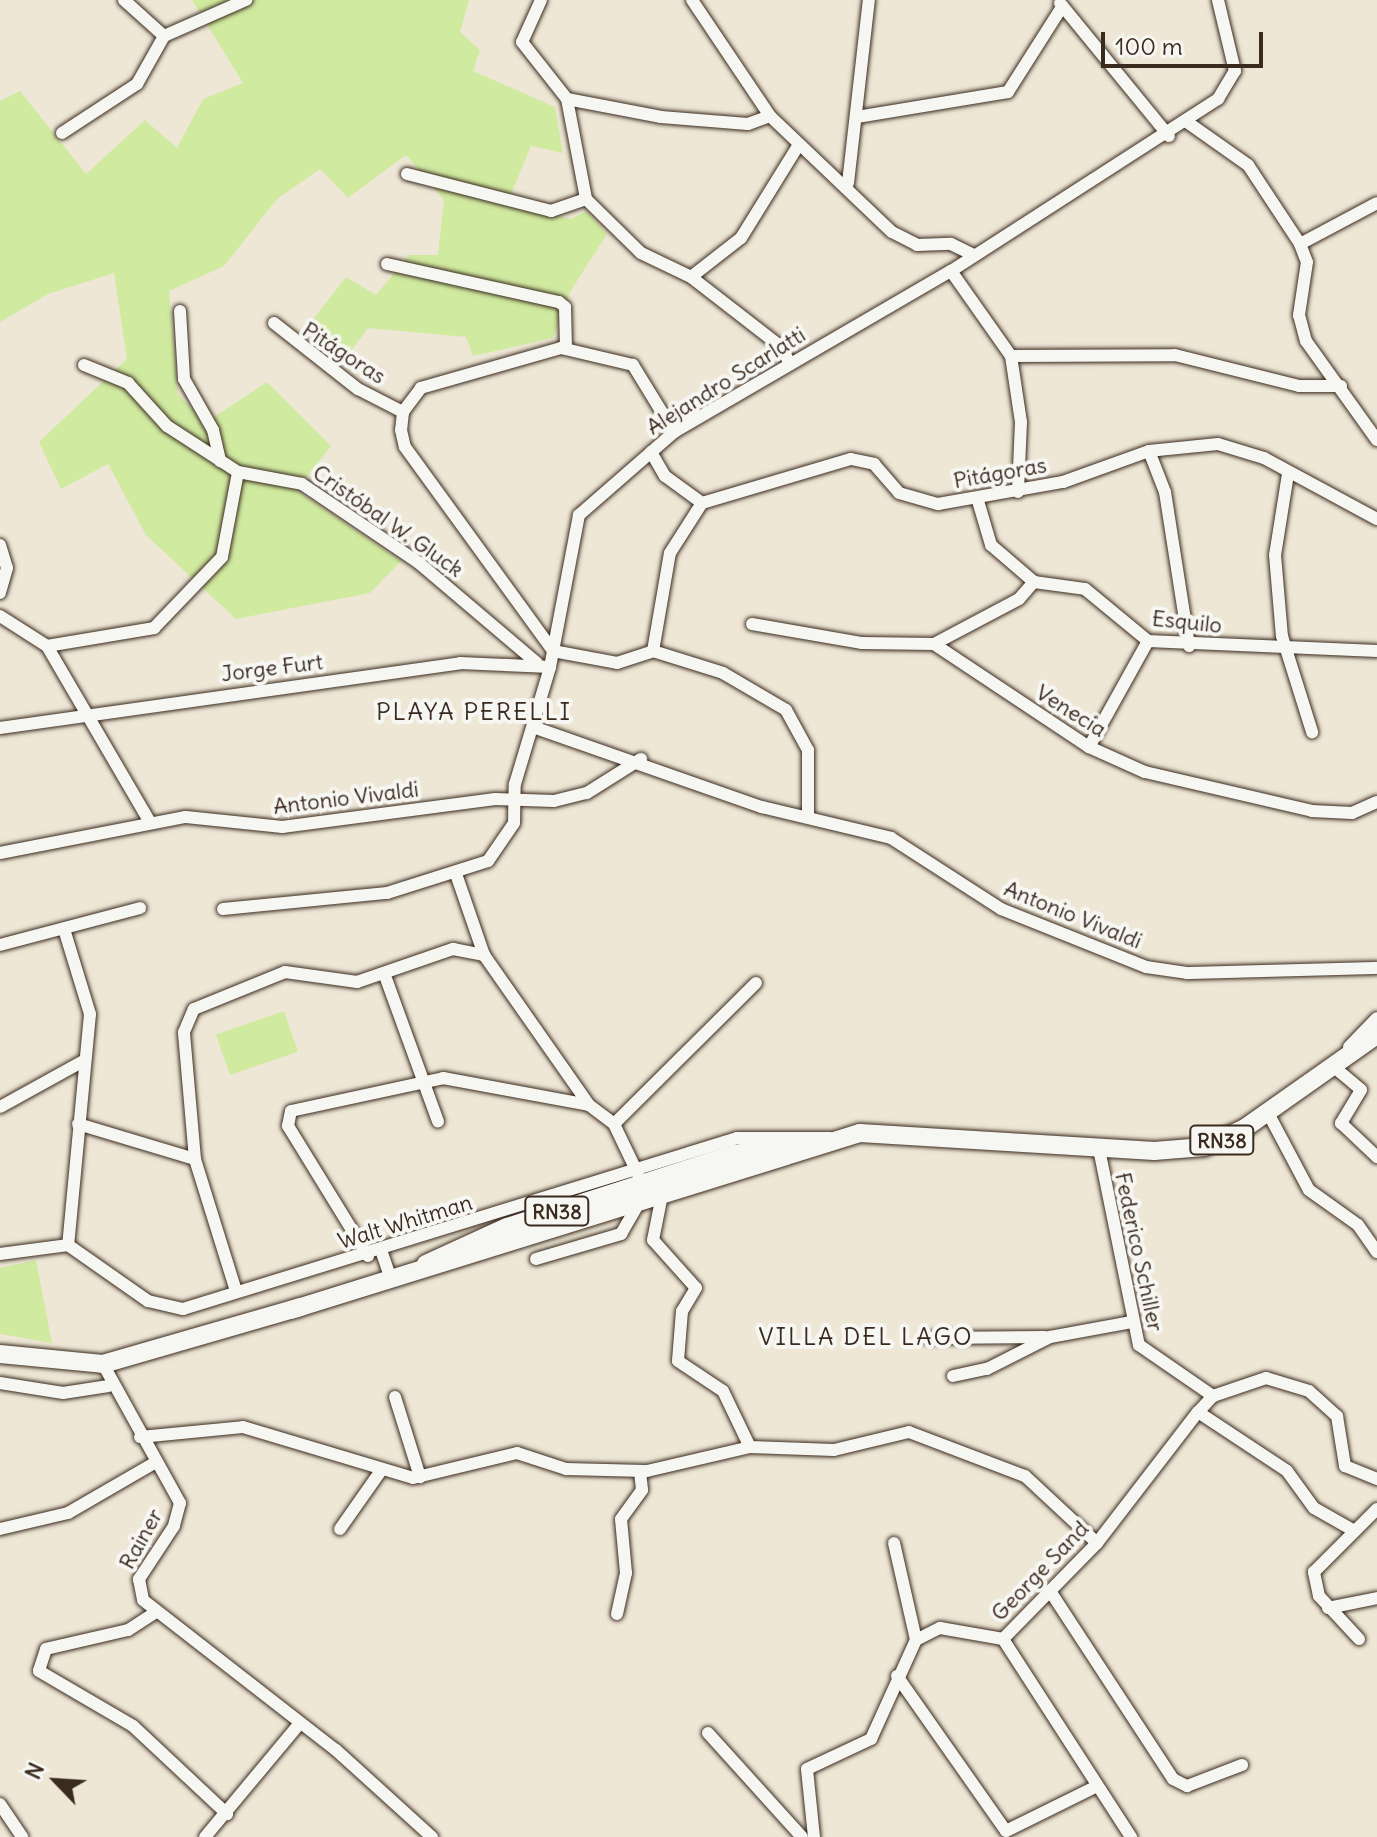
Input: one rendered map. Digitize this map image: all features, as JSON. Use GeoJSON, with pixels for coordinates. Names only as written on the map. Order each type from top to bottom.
{"type":"FeatureCollection","features":[{"type":"Feature","properties":{"kind":"main road","name":"RN38"},"geometry":{"type":"LineString","coordinates":[[291,1310],[390,1276],[472,1239],[745,1152],[898,1133],[1099,1149],[1187,1151],[1268,1113],[1377,1035]]}},
{"type":"Feature","properties":{"kind":"main road","name":"RN38"},"geometry":{"type":"LineString","coordinates":[[662,1195],[834,1139]]}},
{"type":"Feature","properties":{"kind":"main road","name":"RN38"},"geometry":{"type":"LineString","coordinates":[[0,1354],[103,1364],[512,1244],[631,1200],[639,1185]]}},
{"type":"Feature","properties":{"kind":"main road"},"geometry":{"type":"LineString","coordinates":[[639,1185],[662,1195]]}},
{"type":"Feature","properties":{"kind":"street"},"geometry":{"type":"LineString","coordinates":[[124,0],[164,36]]}},
{"type":"Feature","properties":{"kind":"street"},"geometry":{"type":"LineString","coordinates":[[62,133],[137,84],[164,36],[246,0]]}},
{"type":"Feature","properties":{"kind":"street"},"geometry":{"type":"LineString","coordinates":[[541,0],[522,42],[567,99],[586,199],[641,253],[691,277],[780,346],[790,363]]}},
{"type":"Feature","properties":{"kind":"street"},"geometry":{"type":"LineString","coordinates":[[692,0],[770,116],[798,146],[848,183],[903,240],[951,244],[974,255]]}},
{"type":"Feature","properties":{"kind":"street"},"geometry":{"type":"LineString","coordinates":[[848,183],[869,0]]}},
{"type":"Feature","properties":{"kind":"street","name":"Alejandro Scarlatti"},"geometry":{"type":"LineString","coordinates":[[223,909],[387,893],[456,874],[499,848],[514,823],[514,797],[533,727],[544,665],[553,651],[579,515],[674,432],[951,271],[1169,136],[1218,99],[1235,71],[1218,0]]}},
{"type":"Feature","properties":{"kind":"street"},"geometry":{"type":"LineString","coordinates":[[857,117],[1008,92],[1060,4],[1169,136]]}},
{"type":"Feature","properties":{"kind":"street"},"geometry":{"type":"LineString","coordinates":[[567,99],[661,117],[748,124],[770,116]]}},
{"type":"Feature","properties":{"kind":"street"},"geometry":{"type":"LineString","coordinates":[[1187,122],[1248,165],[1300,244],[1307,262],[1302,328],[1377,440]]}},
{"type":"Feature","properties":{"kind":"street"},"geometry":{"type":"LineString","coordinates":[[691,277],[741,238],[798,146]]}},
{"type":"Feature","properties":{"kind":"street"},"geometry":{"type":"LineString","coordinates":[[407,174],[551,211],[586,199]]}},
{"type":"Feature","properties":{"kind":"street"},"geometry":{"type":"LineString","coordinates":[[1300,244],[1377,203]]}},
{"type":"Feature","properties":{"kind":"street"},"geometry":{"type":"LineString","coordinates":[[387,264],[559,302],[565,307],[566,349]]}},
{"type":"Feature","properties":{"kind":"street"},"geometry":{"type":"LineString","coordinates":[[951,271],[1011,356],[1021,422],[1018,492]]}},
{"type":"Feature","properties":{"kind":"street"},"geometry":{"type":"LineString","coordinates":[[180,311],[184,379],[213,430],[220,461]]}},
{"type":"Feature","properties":{"kind":"street","name":"Pitágoras"},"geometry":{"type":"LineString","coordinates":[[274,323],[289,341],[403,412]]}},
{"type":"Feature","properties":{"kind":"street"},"geometry":{"type":"LineString","coordinates":[[674,432],[633,365],[566,349],[530,352],[421,388],[403,412],[405,447],[553,651],[617,663],[653,651],[723,673],[799,722],[808,750],[808,817]]}},
{"type":"Feature","properties":{"kind":"street"},"geometry":{"type":"LineString","coordinates":[[1011,356],[1175,355],[1299,386],[1341,386]]}},
{"type":"Feature","properties":{"kind":"street","name":"Cristóbal W. Gluck"},"geometry":{"type":"LineString","coordinates":[[84,365],[128,383],[167,426],[238,472],[302,484],[419,563],[544,665]]}},
{"type":"Feature","properties":{"kind":"street","name":"Pitágoras"},"geometry":{"type":"LineString","coordinates":[[702,503],[851,459],[874,464],[910,498],[978,501],[1018,492],[1149,451],[1218,444],[1288,474],[1377,519]]}},
{"type":"Feature","properties":{"kind":"street"},"geometry":{"type":"LineString","coordinates":[[1149,451],[1165,492],[1189,646]]}},
{"type":"Feature","properties":{"kind":"street"},"geometry":{"type":"LineString","coordinates":[[651,452],[665,476],[702,503],[670,553],[653,651]]}},
{"type":"Feature","properties":{"kind":"street"},"geometry":{"type":"LineString","coordinates":[[47,646],[154,628],[222,557],[238,472]]}},
{"type":"Feature","properties":{"kind":"street"},"geometry":{"type":"LineString","coordinates":[[1288,474],[1275,555],[1285,649],[1312,732]]}},
{"type":"Feature","properties":{"kind":"street"},"geometry":{"type":"LineString","coordinates":[[752,624],[862,643],[934,644],[1019,599],[1034,582],[991,545],[978,501]]}},
{"type":"Feature","properties":{"kind":"street"},"geometry":{"type":"LineString","coordinates":[[0,545],[7,568],[0,593]]}},
{"type":"Feature","properties":{"kind":"street","name":"Esquilo"},"geometry":{"type":"LineString","coordinates":[[1034,582],[1085,589],[1148,641],[1189,646],[1377,651]]}},
{"type":"Feature","properties":{"kind":"street"},"geometry":{"type":"LineString","coordinates":[[0,616],[47,646],[150,822]]}},
{"type":"Feature","properties":{"kind":"street"},"geometry":{"type":"LineString","coordinates":[[1089,747],[1148,641]]}},
{"type":"Feature","properties":{"kind":"street","name":"Venecia"},"geometry":{"type":"LineString","coordinates":[[934,644],[1089,747],[1145,772],[1312,811],[1352,813],[1377,802]]}},
{"type":"Feature","properties":{"kind":"street","name":"Jorge Furt"},"geometry":{"type":"LineString","coordinates":[[0,728],[87,712],[460,663],[544,665]]}},
{"type":"Feature","properties":{"kind":"street","name":"Antonio Vivaldi"},"geometry":{"type":"LineString","coordinates":[[533,727],[641,759],[808,817],[891,838],[1001,909],[1146,967],[1187,973],[1377,968]]}},
{"type":"Feature","properties":{"kind":"street","name":"Antonio Vivaldi"},"geometry":{"type":"LineString","coordinates":[[0,853],[150,822],[200,817],[282,827],[514,797],[554,801],[587,793],[641,759]]}},
{"type":"Feature","properties":{"kind":"street"},"geometry":{"type":"LineString","coordinates":[[456,874],[484,955],[589,1105],[614,1124],[639,1185],[621,1234],[536,1259]]}},
{"type":"Feature","properties":{"kind":"street"},"geometry":{"type":"LineString","coordinates":[[0,945],[140,908]]}},
{"type":"Feature","properties":{"kind":"street"},"geometry":{"type":"LineString","coordinates":[[0,1254],[68,1245],[90,1014],[64,929]]}},
{"type":"Feature","properties":{"kind":"street"},"geometry":{"type":"LineString","coordinates":[[236,1291],[195,1159],[186,1021],[203,1003],[285,972],[342,982],[384,973],[453,949],[484,955]]}},
{"type":"Feature","properties":{"kind":"street"},"geometry":{"type":"LineString","coordinates":[[384,973],[419,1080],[438,1121]]}},
{"type":"Feature","properties":{"kind":"street"},"geometry":{"type":"LineString","coordinates":[[614,1124],[756,983]]}},
{"type":"Feature","properties":{"kind":"street"},"geometry":{"type":"LineString","coordinates":[[1377,1018],[1330,1070],[1361,1090],[1341,1123],[1377,1157]]}},
{"type":"Feature","properties":{"kind":"street"},"geometry":{"type":"LineString","coordinates":[[0,1107],[85,1060]]}},
{"type":"Feature","properties":{"kind":"street"},"geometry":{"type":"LineString","coordinates":[[368,1256],[286,1118],[299,1108],[419,1080],[466,1080],[589,1105]]}},
{"type":"Feature","properties":{"kind":"street"},"geometry":{"type":"LineString","coordinates":[[1268,1113],[1309,1190],[1358,1225],[1377,1252]]}},
{"type":"Feature","properties":{"kind":"street"},"geometry":{"type":"LineString","coordinates":[[78,1124],[195,1159]]}},
{"type":"Feature","properties":{"kind":"street","name":"Federico Schiller"},"geometry":{"type":"LineString","coordinates":[[1099,1149],[1132,1322],[1145,1355],[1213,1396]]}},
{"type":"Feature","properties":{"kind":"street","name":"Walt Whitman"},"geometry":{"type":"LineString","coordinates":[[68,1245],[164,1307],[183,1309],[236,1291],[639,1185]]}},
{"type":"Feature","properties":{"kind":"street"},"geometry":{"type":"LineString","coordinates":[[662,1195],[653,1240],[696,1288],[682,1311],[678,1361],[723,1391],[750,1447]]}},
{"type":"Feature","properties":{"kind":"street"},"geometry":{"type":"LineString","coordinates":[[382,1253],[390,1276]]}},
{"type":"Feature","properties":{"kind":"street"},"geometry":{"type":"LineString","coordinates":[[928,1338],[1050,1337],[1132,1322]]}},
{"type":"Feature","properties":{"kind":"street"},"geometry":{"type":"LineString","coordinates":[[953,1376],[987,1369],[1050,1337]]}},
{"type":"Feature","properties":{"kind":"street","name":"Rainer"},"geometry":{"type":"LineString","coordinates":[[103,1364],[108,1386],[156,1462],[180,1508],[139,1579],[143,1600],[156,1612]]}},
{"type":"Feature","properties":{"kind":"street"},"geometry":{"type":"LineString","coordinates":[[1351,1529],[1314,1508],[1287,1471],[1198,1412],[1213,1396],[1266,1378],[1318,1396],[1337,1416],[1345,1466],[1377,1479]]}},
{"type":"Feature","properties":{"kind":"street"},"geometry":{"type":"LineString","coordinates":[[0,1383],[63,1393],[108,1386]]}},
{"type":"Feature","properties":{"kind":"street"},"geometry":{"type":"LineString","coordinates":[[395,1397],[420,1477]]}},
{"type":"Feature","properties":{"kind":"street","name":"George Sand"},"geometry":{"type":"LineString","coordinates":[[916,1640],[940,1628],[1003,1639],[1052,1594],[1097,1543],[1198,1412]]}},
{"type":"Feature","properties":{"kind":"street"},"geometry":{"type":"LineString","coordinates":[[140,1437],[243,1427],[380,1472],[420,1477],[517,1453],[566,1469],[640,1471],[750,1447],[834,1450],[902,1432],[924,1434],[1025,1476],[1097,1543]]}},
{"type":"Feature","properties":{"kind":"street"},"geometry":{"type":"LineString","coordinates":[[0,1529],[78,1509],[156,1462]]}},
{"type":"Feature","properties":{"kind":"street"},"geometry":{"type":"LineString","coordinates":[[617,1614],[626,1573],[621,1519],[642,1490],[640,1471]]}},
{"type":"Feature","properties":{"kind":"street"},"geometry":{"type":"LineString","coordinates":[[340,1529],[380,1472]]}},
{"type":"Feature","properties":{"kind":"street"},"geometry":{"type":"LineString","coordinates":[[1359,1639],[1328,1608],[1314,1572],[1351,1529],[1377,1509]]}},
{"type":"Feature","properties":{"kind":"street"},"geometry":{"type":"LineString","coordinates":[[814,1837],[807,1769],[871,1739],[897,1676],[916,1640],[894,1543]]}},
{"type":"Feature","properties":{"kind":"street"},"geometry":{"type":"LineString","coordinates":[[1052,1594],[1173,1779],[1187,1786],[1242,1765]]}},
{"type":"Feature","properties":{"kind":"street"},"geometry":{"type":"LineString","coordinates":[[1328,1608],[1377,1598]]}},
{"type":"Feature","properties":{"kind":"street"},"geometry":{"type":"LineString","coordinates":[[227,1814],[133,1726],[43,1678],[37,1664],[54,1645],[128,1630],[156,1612],[300,1723],[432,1837]]}},
{"type":"Feature","properties":{"kind":"street"},"geometry":{"type":"LineString","coordinates":[[1003,1639],[1131,1837]]}},
{"type":"Feature","properties":{"kind":"street"},"geometry":{"type":"LineString","coordinates":[[897,1676],[1006,1831],[1097,1786]]}},
{"type":"Feature","properties":{"kind":"street"},"geometry":{"type":"LineString","coordinates":[[205,1837],[300,1723]]}},
{"type":"Feature","properties":{"kind":"street"},"geometry":{"type":"LineString","coordinates":[[708,1733],[802,1837]]}},
{"type":"Feature","properties":{"kind":"street"},"geometry":{"type":"LineString","coordinates":[[0,1804],[22,1837]]}},
{"type":"Feature","properties":{"kind":"green space"},"geometry":{"type":"Polygon","coordinates":[[[192,0],[469,0],[460,32],[480,50],[473,71],[555,107],[563,153],[531,146],[507,204],[571,219],[586,211],[607,234],[570,292],[553,338],[473,356],[466,337],[368,328],[344,360],[304,331],[346,277],[376,295],[409,255],[438,255],[444,200],[406,155],[348,198],[320,169],[277,199],[224,266],[169,291],[178,394],[205,423],[267,382],[331,446],[296,490],[401,561],[370,593],[236,619],[146,535],[108,464],[61,489],[39,442],[127,359],[114,273],[48,294],[0,322],[0,101],[20,91],[86,174],[145,120],[177,148],[203,99],[243,83],[192,0]]]}},
{"type":"Feature","properties":{"kind":"green space"},"geometry":{"type":"Polygon","coordinates":[[[284,1011],[298,1052],[230,1075],[216,1034],[284,1011]]]}},
{"type":"Feature","properties":{"kind":"green space"},"geometry":{"type":"Polygon","coordinates":[[[36,1260],[52,1343],[0,1334],[0,1268],[36,1260]]]}},
{"type":"Feature","properties":{"kind":"district","name":"PLAYA PERELLI"},"geometry":{"type":"Point","coordinates":[474,712]}},
{"type":"Feature","properties":{"kind":"district","name":"VILLA DEL LAGO"},"geometry":{"type":"Point","coordinates":[866,1337]}}]}
